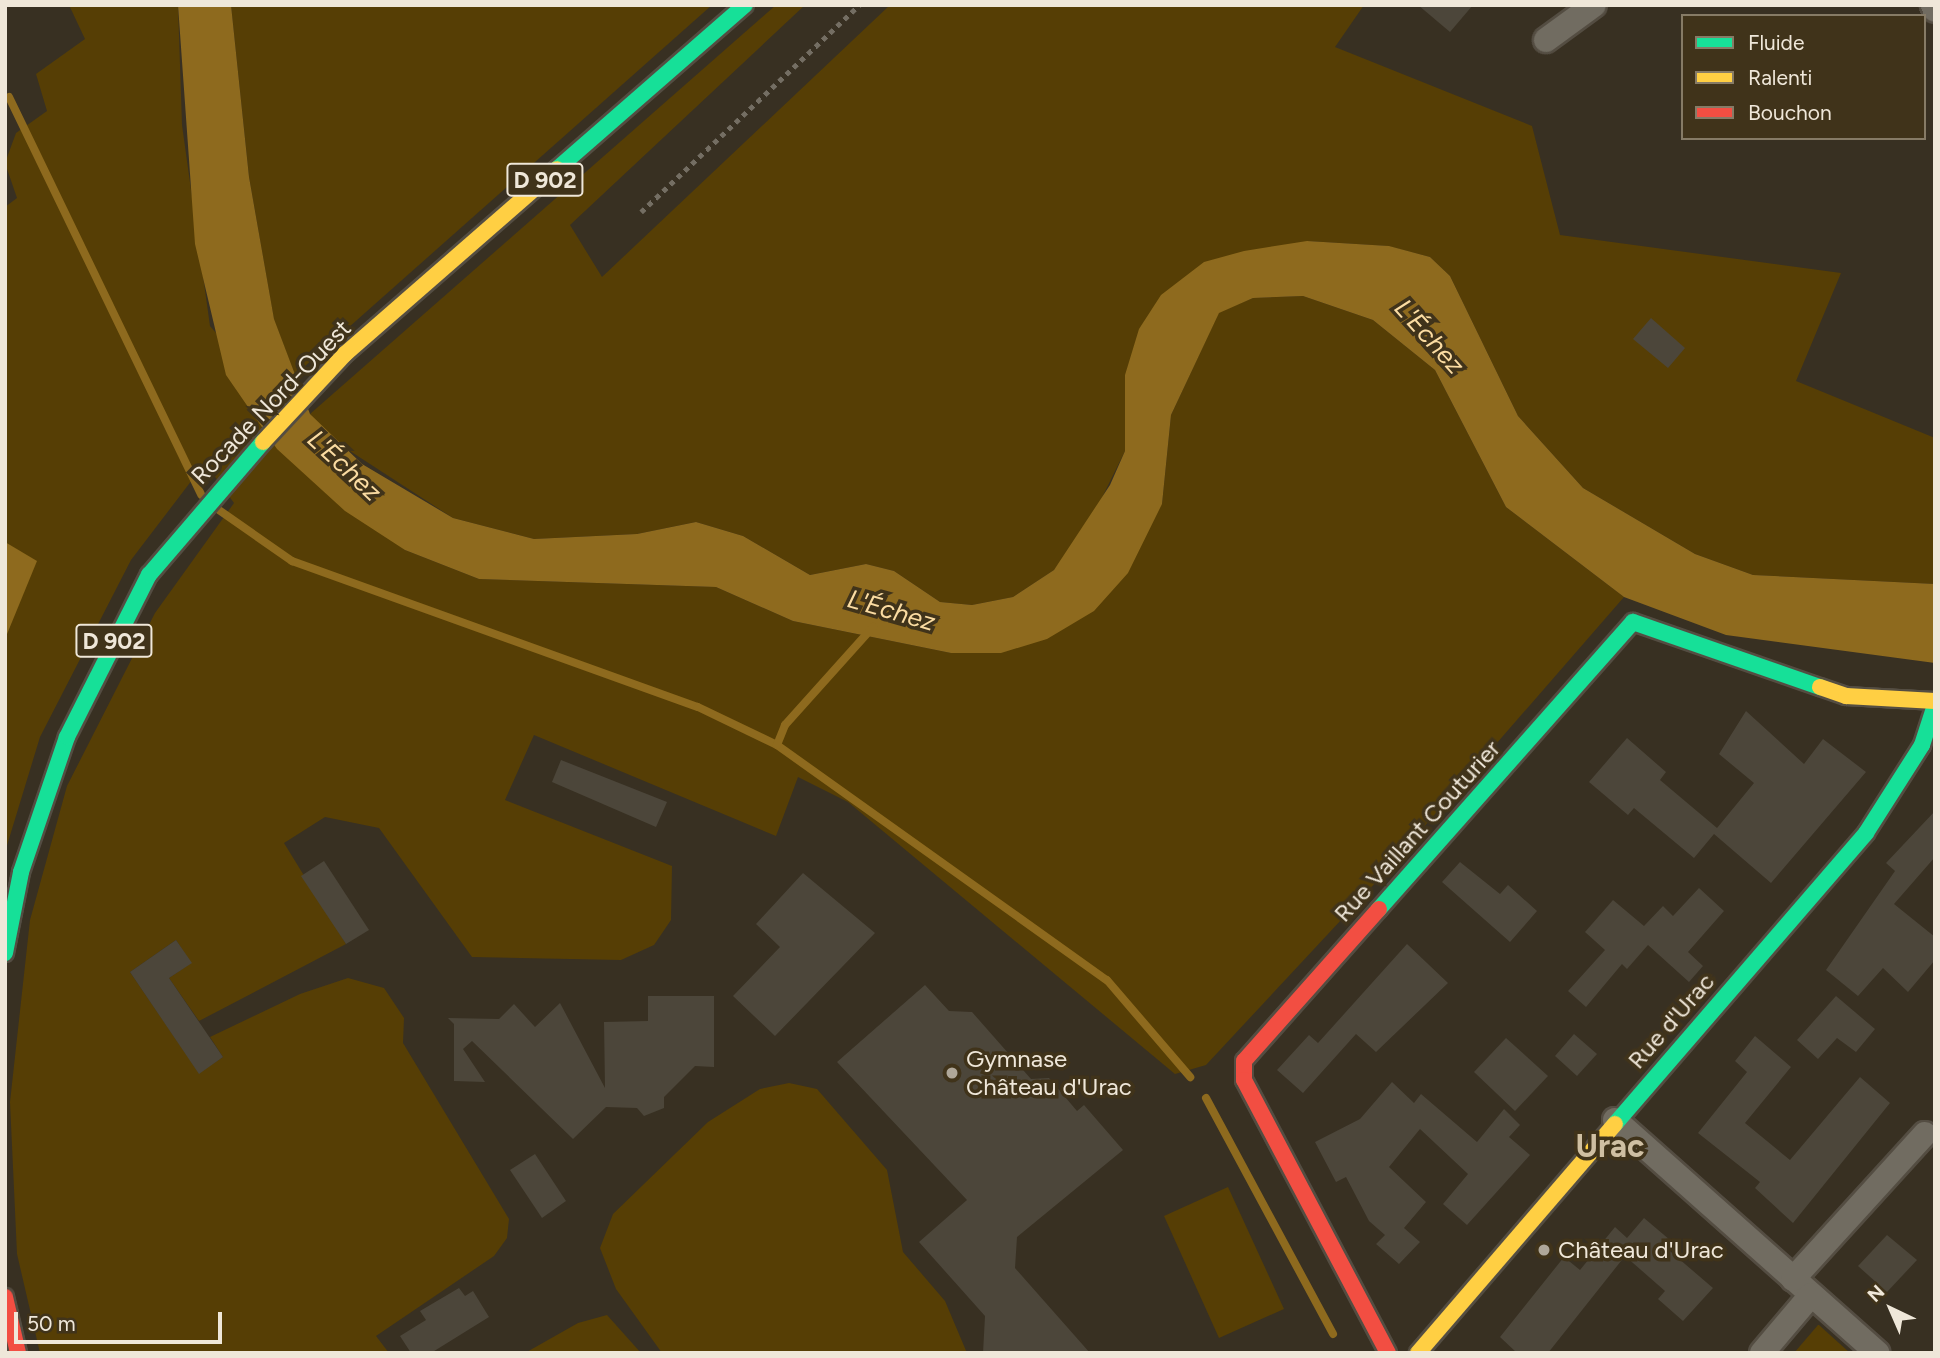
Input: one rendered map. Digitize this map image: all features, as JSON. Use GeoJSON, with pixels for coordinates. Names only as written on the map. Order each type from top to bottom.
{"type":"FeatureCollection","features":[{"type":"Feature","properties":{"kind":"street","name":"Rocade Nord-Ouest"},"geometry":{"type":"LineString","coordinates":[[5,953],[21,872],[67,737],[149,575],[253,448],[345,354],[745,5]]}},
{"type":"Feature","properties":{"kind":"street"},"geometry":{"type":"LineString","coordinates":[[1546,40],[1594,5]]}},
{"type":"Feature","properties":{"kind":"street","name":"Rue Vaillant Couturier"},"geometry":{"type":"LineString","coordinates":[[1388,1353],[1244,1080],[1244,1061],[1633,622],[1846,696],[1935,703]]}},
{"type":"Feature","properties":{"kind":"street","name":"Rue d'Urac"},"geometry":{"type":"LineString","coordinates":[[1418,1353],[1890,802],[1935,703]]}},
{"type":"Feature","properties":{"kind":"street"},"geometry":{"type":"LineString","coordinates":[[1615,1120],[1877,1353]]}},
{"type":"Feature","properties":{"kind":"street"},"geometry":{"type":"LineString","coordinates":[[1762,1353],[1802,1287],[1925,1134]]}},
{"type":"Feature","properties":{"kind":"street"},"geometry":{"type":"LineString","coordinates":[[5,1297],[18,1353]]}},
{"type":"Feature","properties":{"kind":"path"},"geometry":{"type":"LineString","coordinates":[[641,212],[859,5]]}},
{"type":"Feature","properties":{"kind":"shaded area"},"geometry":{"type":"Polygon","coordinates":[[[69,5],[178,5],[182,125],[210,326],[405,550],[479,579],[716,587],[793,621],[951,653],[1162,504],[1171,415],[1219,312],[1253,298],[1303,296],[1373,320],[1435,370],[1506,507],[1624,597],[1369,890],[1206,1065],[1175,1074],[848,802],[798,777],[776,836],[534,735],[505,800],[672,866],[671,920],[654,945],[621,960],[472,957],[379,828],[325,817],[284,843],[346,944],[199,1021],[169,978],[191,963],[176,940],[130,972],[199,1073],[223,1057],[210,1037],[300,994],[348,978],[384,988],[404,1018],[403,1043],[509,1219],[507,1238],[494,1256],[376,1336],[389,1353],[40,1353],[17,1254],[10,1102],[30,920],[67,786],[155,613],[234,503],[205,463],[131,560],[40,737],[5,852],[5,207],[17,198],[5,163],[16,133],[47,111],[36,74],[85,39],[69,5]]]}},
{"type":"Feature","properties":{"kind":"shaded area"},"geometry":{"type":"Polygon","coordinates":[[[231,5],[712,5],[295,375],[274,320],[249,177],[231,5]]]}},
{"type":"Feature","properties":{"kind":"shaded area"},"geometry":{"type":"Polygon","coordinates":[[[776,5],[805,5],[570,225],[602,277],[890,5],[1364,5],[1335,47],[1532,126],[1560,235],[1841,273],[1796,381],[1935,438],[1935,584],[1753,575],[1695,554],[1583,488],[1518,416],[1450,276],[1430,257],[1388,246],[1307,241],[1125,375],[1125,451],[1087,528],[1054,570],[1013,597],[972,605],[940,602],[894,571],[866,564],[810,575],[743,536],[696,522],[637,534],[534,539],[453,518],[330,438],[310,414],[776,5]]]}},
{"type":"Feature","properties":{"kind":"shaded area"},"geometry":{"type":"Polygon","coordinates":[[[789,1083],[817,1089],[887,1170],[903,1252],[945,1301],[967,1353],[662,1353],[616,1289],[600,1248],[613,1214],[708,1122],[760,1089],[789,1083]]]}},
{"type":"Feature","properties":{"kind":"shaded area"},"geometry":{"type":"Polygon","coordinates":[[[1228,1187],[1284,1309],[1219,1338],[1164,1216],[1228,1187]]]}},
{"type":"Feature","properties":{"kind":"shaded area"},"geometry":{"type":"Polygon","coordinates":[[[607,1315],[641,1353],[525,1353],[578,1323],[607,1315]]]}},
{"type":"Feature","properties":{"kind":"shaded area"},"geometry":{"type":"Polygon","coordinates":[[[1819,1325],[1850,1353],[1794,1353],[1819,1325]]]}},
{"type":"Feature","properties":{"kind":"water","name":"L'Échez"},"geometry":{"type":"Polygon","coordinates":[[[178,5],[231,5],[249,177],[274,319],[310,414],[362,464],[453,518],[534,539],[637,534],[696,522],[743,536],[810,575],[866,564],[894,571],[940,602],[972,605],[1013,597],[1054,570],[1110,485],[1125,451],[1125,375],[1139,329],[1161,295],[1204,262],[1244,251],[1307,241],[1389,246],[1430,257],[1450,276],[1518,416],[1583,488],[1695,554],[1753,575],[1935,584],[1935,663],[1726,635],[1624,597],[1506,507],[1435,370],[1373,320],[1303,296],[1253,298],[1219,313],[1171,415],[1162,504],[1128,573],[1094,611],[1047,639],[1001,653],[951,653],[793,621],[716,587],[479,579],[405,550],[345,511],[277,449],[226,375],[195,244],[178,5]]]}},
{"type":"Feature","properties":{"kind":"water"},"geometry":{"type":"Polygon","coordinates":[[[5,542],[37,561],[5,639],[5,542]]]}},
{"type":"Feature","properties":{"kind":"building"},"geometry":{"type":"Polygon","coordinates":[[[1418,5],[1473,5],[1450,32],[1418,5]]]}},
{"type":"Feature","properties":{"kind":"building"},"geometry":{"type":"Polygon","coordinates":[[[1651,318],[1685,348],[1668,368],[1633,339],[1651,318]]]}},
{"type":"Feature","properties":{"kind":"building"},"geometry":{"type":"Polygon","coordinates":[[[1746,711],[1804,764],[1823,739],[1866,772],[1771,883],[1714,834],[1694,858],[1634,808],[1628,815],[1589,782],[1627,738],[1666,772],[1660,780],[1717,828],[1754,783],[1719,754],[1746,711]]]}},
{"type":"Feature","properties":{"kind":"building"},"geometry":{"type":"Polygon","coordinates":[[[561,760],[667,802],[656,827],[552,782],[561,760]]]}},
{"type":"Feature","properties":{"kind":"building"},"geometry":{"type":"Polygon","coordinates":[[[1935,811],[1935,857],[1894,904],[1935,937],[1935,960],[1908,992],[1883,968],[1858,996],[1826,970],[1895,871],[1886,863],[1935,811]]]}},
{"type":"Feature","properties":{"kind":"building"},"geometry":{"type":"Polygon","coordinates":[[[324,861],[369,930],[346,944],[301,876],[324,861]]]}},
{"type":"Feature","properties":{"kind":"building"},"geometry":{"type":"Polygon","coordinates":[[[1460,862],[1500,894],[1508,885],[1537,911],[1510,942],[1442,882],[1460,862]]]}},
{"type":"Feature","properties":{"kind":"building"},"geometry":{"type":"Polygon","coordinates":[[[803,873],[875,933],[775,1036],[733,996],[780,947],[756,924],[803,873]]]}},
{"type":"Feature","properties":{"kind":"building"},"geometry":{"type":"Polygon","coordinates":[[[1699,888],[1724,911],[1688,952],[1703,966],[1689,982],[1648,945],[1627,969],[1622,964],[1586,1007],[1568,991],[1605,950],[1585,932],[1613,900],[1644,926],[1663,906],[1673,916],[1699,888]]]}},
{"type":"Feature","properties":{"kind":"building"},"geometry":{"type":"Polygon","coordinates":[[[176,940],[192,963],[169,978],[223,1057],[199,1074],[130,972],[176,940]]]}},
{"type":"Feature","properties":{"kind":"building"},"geometry":{"type":"Polygon","coordinates":[[[1407,944],[1448,983],[1376,1052],[1356,1034],[1303,1093],[1277,1070],[1309,1035],[1318,1043],[1407,944]]]}},
{"type":"Feature","properties":{"kind":"building"},"geometry":{"type":"Polygon","coordinates":[[[925,985],[949,1011],[972,1012],[1031,1079],[1049,1078],[1077,1111],[1084,1105],[1123,1150],[1017,1237],[1015,1268],[1090,1353],[983,1353],[985,1316],[919,1242],[967,1200],[837,1062],[925,985]]]}},
{"type":"Feature","properties":{"kind":"building"},"geometry":{"type":"Polygon","coordinates":[[[648,996],[714,996],[714,1067],[695,1066],[664,1097],[664,1108],[644,1116],[637,1108],[606,1107],[573,1139],[472,1041],[463,1049],[485,1082],[454,1081],[454,1024],[448,1018],[499,1019],[514,1004],[535,1027],[560,1003],[605,1088],[604,1022],[648,1021],[648,996]]]}},
{"type":"Feature","properties":{"kind":"building"},"geometry":{"type":"Polygon","coordinates":[[[1836,996],[1875,1029],[1856,1052],[1837,1038],[1818,1059],[1797,1040],[1836,996]]]}},
{"type":"Feature","properties":{"kind":"building"},"geometry":{"type":"Polygon","coordinates":[[[1574,1034],[1597,1054],[1577,1076],[1555,1056],[1574,1034]]]}},
{"type":"Feature","properties":{"kind":"building"},"geometry":{"type":"Polygon","coordinates":[[[1755,1036],[1791,1067],[1745,1123],[1790,1160],[1860,1077],[1890,1103],[1793,1223],[1755,1188],[1760,1182],[1698,1133],[1747,1072],[1735,1061],[1755,1036]]]}},
{"type":"Feature","properties":{"kind":"building"},"geometry":{"type":"Polygon","coordinates":[[[1506,1038],[1548,1076],[1515,1111],[1474,1072],[1506,1038]]]}},
{"type":"Feature","properties":{"kind":"building"},"geometry":{"type":"Polygon","coordinates":[[[1392,1082],[1414,1103],[1421,1094],[1477,1142],[1504,1109],[1520,1125],[1509,1137],[1530,1155],[1467,1225],[1443,1204],[1468,1174],[1420,1129],[1389,1167],[1426,1202],[1404,1228],[1420,1242],[1399,1264],[1376,1244],[1385,1235],[1369,1221],[1346,1177],[1336,1182],[1315,1142],[1360,1119],[1392,1082]]]}},
{"type":"Feature","properties":{"kind":"building"},"geometry":{"type":"Polygon","coordinates":[[[535,1154],[566,1201],[542,1218],[510,1170],[535,1154]]]}},
{"type":"Feature","properties":{"kind":"building"},"geometry":{"type":"Polygon","coordinates":[[[1644,1218],[1670,1240],[1664,1246],[1713,1288],[1683,1321],[1658,1299],[1665,1291],[1625,1256],[1548,1353],[1517,1353],[1500,1337],[1564,1257],[1580,1270],[1615,1227],[1627,1238],[1644,1218]]]}},
{"type":"Feature","properties":{"kind":"building"},"geometry":{"type":"Polygon","coordinates":[[[1887,1235],[1917,1260],[1887,1292],[1858,1266],[1887,1235]]]}},
{"type":"Feature","properties":{"kind":"building"},"geometry":{"type":"Polygon","coordinates":[[[459,1288],[465,1296],[473,1291],[489,1317],[431,1353],[411,1353],[400,1336],[426,1320],[420,1311],[459,1288]]]}},
{"type":"Feature","properties":{"kind":"waterway"},"geometry":{"type":"LineString","coordinates":[[9,97],[201,495]]}},
{"type":"Feature","properties":{"kind":"waterway"},"geometry":{"type":"LineString","coordinates":[[216,508],[292,561],[698,707],[777,745],[1107,980],[1190,1077]]}},
{"type":"Feature","properties":{"kind":"waterway","name":"L'Échez"},"geometry":{"type":"LineString","coordinates":[[777,745],[785,725],[873,627]]}},
{"type":"Feature","properties":{"kind":"waterway"},"geometry":{"type":"LineString","coordinates":[[1206,1098],[1333,1334]]}},
{"type":"Feature","properties":{"kind":"traffic: fast"},"geometry":{"type":"LineString","coordinates":[[557,169],[745,5]]}},
{"type":"Feature","properties":{"kind":"traffic: fast"},"geometry":{"type":"LineString","coordinates":[[5,953],[21,872],[67,737],[149,575],[263,442]]}},
{"type":"Feature","properties":{"kind":"traffic: fast"},"geometry":{"type":"LineString","coordinates":[[1379,909],[1633,622],[1820,687]]}},
{"type":"Feature","properties":{"kind":"traffic: fast"},"geometry":{"type":"LineString","coordinates":[[1615,1124],[1866,833],[1922,745],[1935,705]]}},
{"type":"Feature","properties":{"kind":"traffic: slow"},"geometry":{"type":"LineString","coordinates":[[263,442],[345,354],[557,169]]}},
{"type":"Feature","properties":{"kind":"traffic: slow"},"geometry":{"type":"LineString","coordinates":[[1820,687],[1846,696],[1935,701]]}},
{"type":"Feature","properties":{"kind":"traffic: slow"},"geometry":{"type":"LineString","coordinates":[[1418,1353],[1615,1124]]}},
{"type":"Feature","properties":{"kind":"traffic: jam"},"geometry":{"type":"LineString","coordinates":[[1379,909],[1244,1061],[1244,1080],[1388,1353]]}},
{"type":"Feature","properties":{"kind":"traffic: jam"},"geometry":{"type":"LineString","coordinates":[[5,1297],[18,1353]]}},
{"type":"Feature","properties":{"kind":"place","name":"Gymnase Château d'Urac"},"geometry":{"type":"Point","coordinates":[952,1073]}},
{"type":"Feature","properties":{"kind":"place","name":"Château d'Urac"},"geometry":{"type":"Point","coordinates":[1544,1250]}},
{"type":"Feature","properties":{"kind":"district","name":"Urac"},"geometry":{"type":"Point","coordinates":[1610,1146]}}]}
